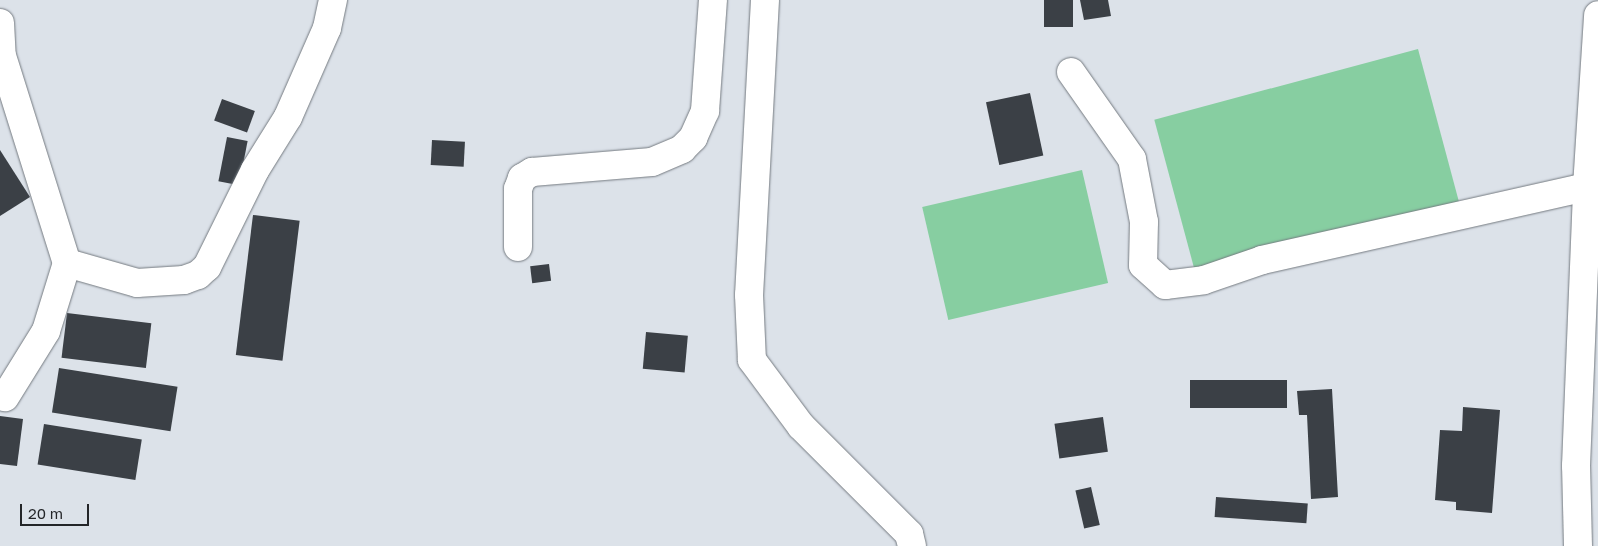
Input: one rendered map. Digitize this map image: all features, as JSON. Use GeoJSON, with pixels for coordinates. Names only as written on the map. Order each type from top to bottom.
{"type":"FeatureCollection","features":[{"type":"Feature","properties":{"kind":"street"},"geometry":{"type":"LineString","coordinates":[[67,263],[137,283],[184,280],[198,275],[207,267],[254,170],[288,117],[327,28],[333,0]]}},
{"type":"Feature","properties":{"kind":"street"},"geometry":{"type":"LineString","coordinates":[[518,248],[518,189],[522,178],[532,172],[652,162],[682,149],[693,138],[705,111],[713,0]]}},
{"type":"Feature","properties":{"kind":"street"},"geometry":{"type":"LineString","coordinates":[[765,0],[749,295],[752,360],[802,426],[909,534],[912,546]]}},
{"type":"Feature","properties":{"kind":"street"},"geometry":{"type":"LineString","coordinates":[[1578,546],[1576,466],[1587,187],[1598,14]]}},
{"type":"Feature","properties":{"kind":"street"},"geometry":{"type":"LineString","coordinates":[[0,24],[2,56],[67,263],[46,331],[4,397]]}},
{"type":"Feature","properties":{"kind":"street"},"geometry":{"type":"LineString","coordinates":[[1072,72],[1132,159],[1144,222],[1143,265],[1165,285],[1204,280],[1262,260],[1587,187]]}},
{"type":"Feature","properties":{"kind":"green space"},"geometry":{"type":"Polygon","coordinates":[[[1418,49],[1459,203],[1195,273],[1154,120],[1418,49]]]}},
{"type":"Feature","properties":{"kind":"green space"},"geometry":{"type":"Polygon","coordinates":[[[1082,170],[1108,283],[948,320],[922,207],[1082,170]]]}},
{"type":"Feature","properties":{"kind":"building"},"geometry":{"type":"Polygon","coordinates":[[[1044,0],[1073,0],[1073,27],[1044,27],[1044,0]]]}},
{"type":"Feature","properties":{"kind":"building"},"geometry":{"type":"Polygon","coordinates":[[[1080,0],[1108,0],[1111,16],[1084,20],[1080,0]]]}},
{"type":"Feature","properties":{"kind":"building"},"geometry":{"type":"Polygon","coordinates":[[[1030,93],[1043,156],[999,165],[986,102],[1030,93]]]}},
{"type":"Feature","properties":{"kind":"building"},"geometry":{"type":"Polygon","coordinates":[[[222,99],[255,111],[247,133],[214,121],[222,99]]]}},
{"type":"Feature","properties":{"kind":"building"},"geometry":{"type":"Polygon","coordinates":[[[227,137],[248,141],[239,185],[218,181],[227,137]]]}},
{"type":"Feature","properties":{"kind":"building"},"geometry":{"type":"Polygon","coordinates":[[[432,140],[465,142],[464,167],[431,165],[432,140]]]}},
{"type":"Feature","properties":{"kind":"building"},"geometry":{"type":"Polygon","coordinates":[[[0,150],[30,197],[0,216],[0,150]]]}},
{"type":"Feature","properties":{"kind":"building"},"geometry":{"type":"Polygon","coordinates":[[[253,215],[300,221],[282,361],[236,355],[253,215]]]}},
{"type":"Feature","properties":{"kind":"building"},"geometry":{"type":"Polygon","coordinates":[[[549,264],[551,281],[532,283],[530,266],[549,264]]]}},
{"type":"Feature","properties":{"kind":"building"},"geometry":{"type":"Polygon","coordinates":[[[67,313],[151,323],[146,368],[62,358],[67,313]]]}},
{"type":"Feature","properties":{"kind":"building"},"geometry":{"type":"Polygon","coordinates":[[[646,332],[688,336],[685,373],[643,369],[646,332]]]}},
{"type":"Feature","properties":{"kind":"building"},"geometry":{"type":"Polygon","coordinates":[[[59,368],[178,387],[170,431],[52,412],[59,368]]]}},
{"type":"Feature","properties":{"kind":"building"},"geometry":{"type":"Polygon","coordinates":[[[1190,380],[1287,380],[1287,408],[1190,408],[1190,380]]]}},
{"type":"Feature","properties":{"kind":"building"},"geometry":{"type":"Polygon","coordinates":[[[1332,389],[1338,497],[1311,499],[1307,415],[1299,415],[1297,391],[1332,389]]]}},
{"type":"Feature","properties":{"kind":"building"},"geometry":{"type":"Polygon","coordinates":[[[1463,407],[1500,410],[1492,513],[1456,510],[1456,502],[1435,500],[1440,430],[1462,431],[1463,407]]]}},
{"type":"Feature","properties":{"kind":"building"},"geometry":{"type":"Polygon","coordinates":[[[0,416],[23,419],[17,466],[0,464],[0,416]]]}},
{"type":"Feature","properties":{"kind":"building"},"geometry":{"type":"Polygon","coordinates":[[[1103,417],[1108,452],[1059,458],[1054,424],[1103,417]]]}},
{"type":"Feature","properties":{"kind":"building"},"geometry":{"type":"Polygon","coordinates":[[[44,424],[142,439],[135,480],[38,464],[44,424]]]}},
{"type":"Feature","properties":{"kind":"building"},"geometry":{"type":"Polygon","coordinates":[[[1091,487],[1100,525],[1084,529],[1075,491],[1091,487]]]}},
{"type":"Feature","properties":{"kind":"building"},"geometry":{"type":"Polygon","coordinates":[[[1216,497],[1308,503],[1306,523],[1215,517],[1216,497]]]}}]}
